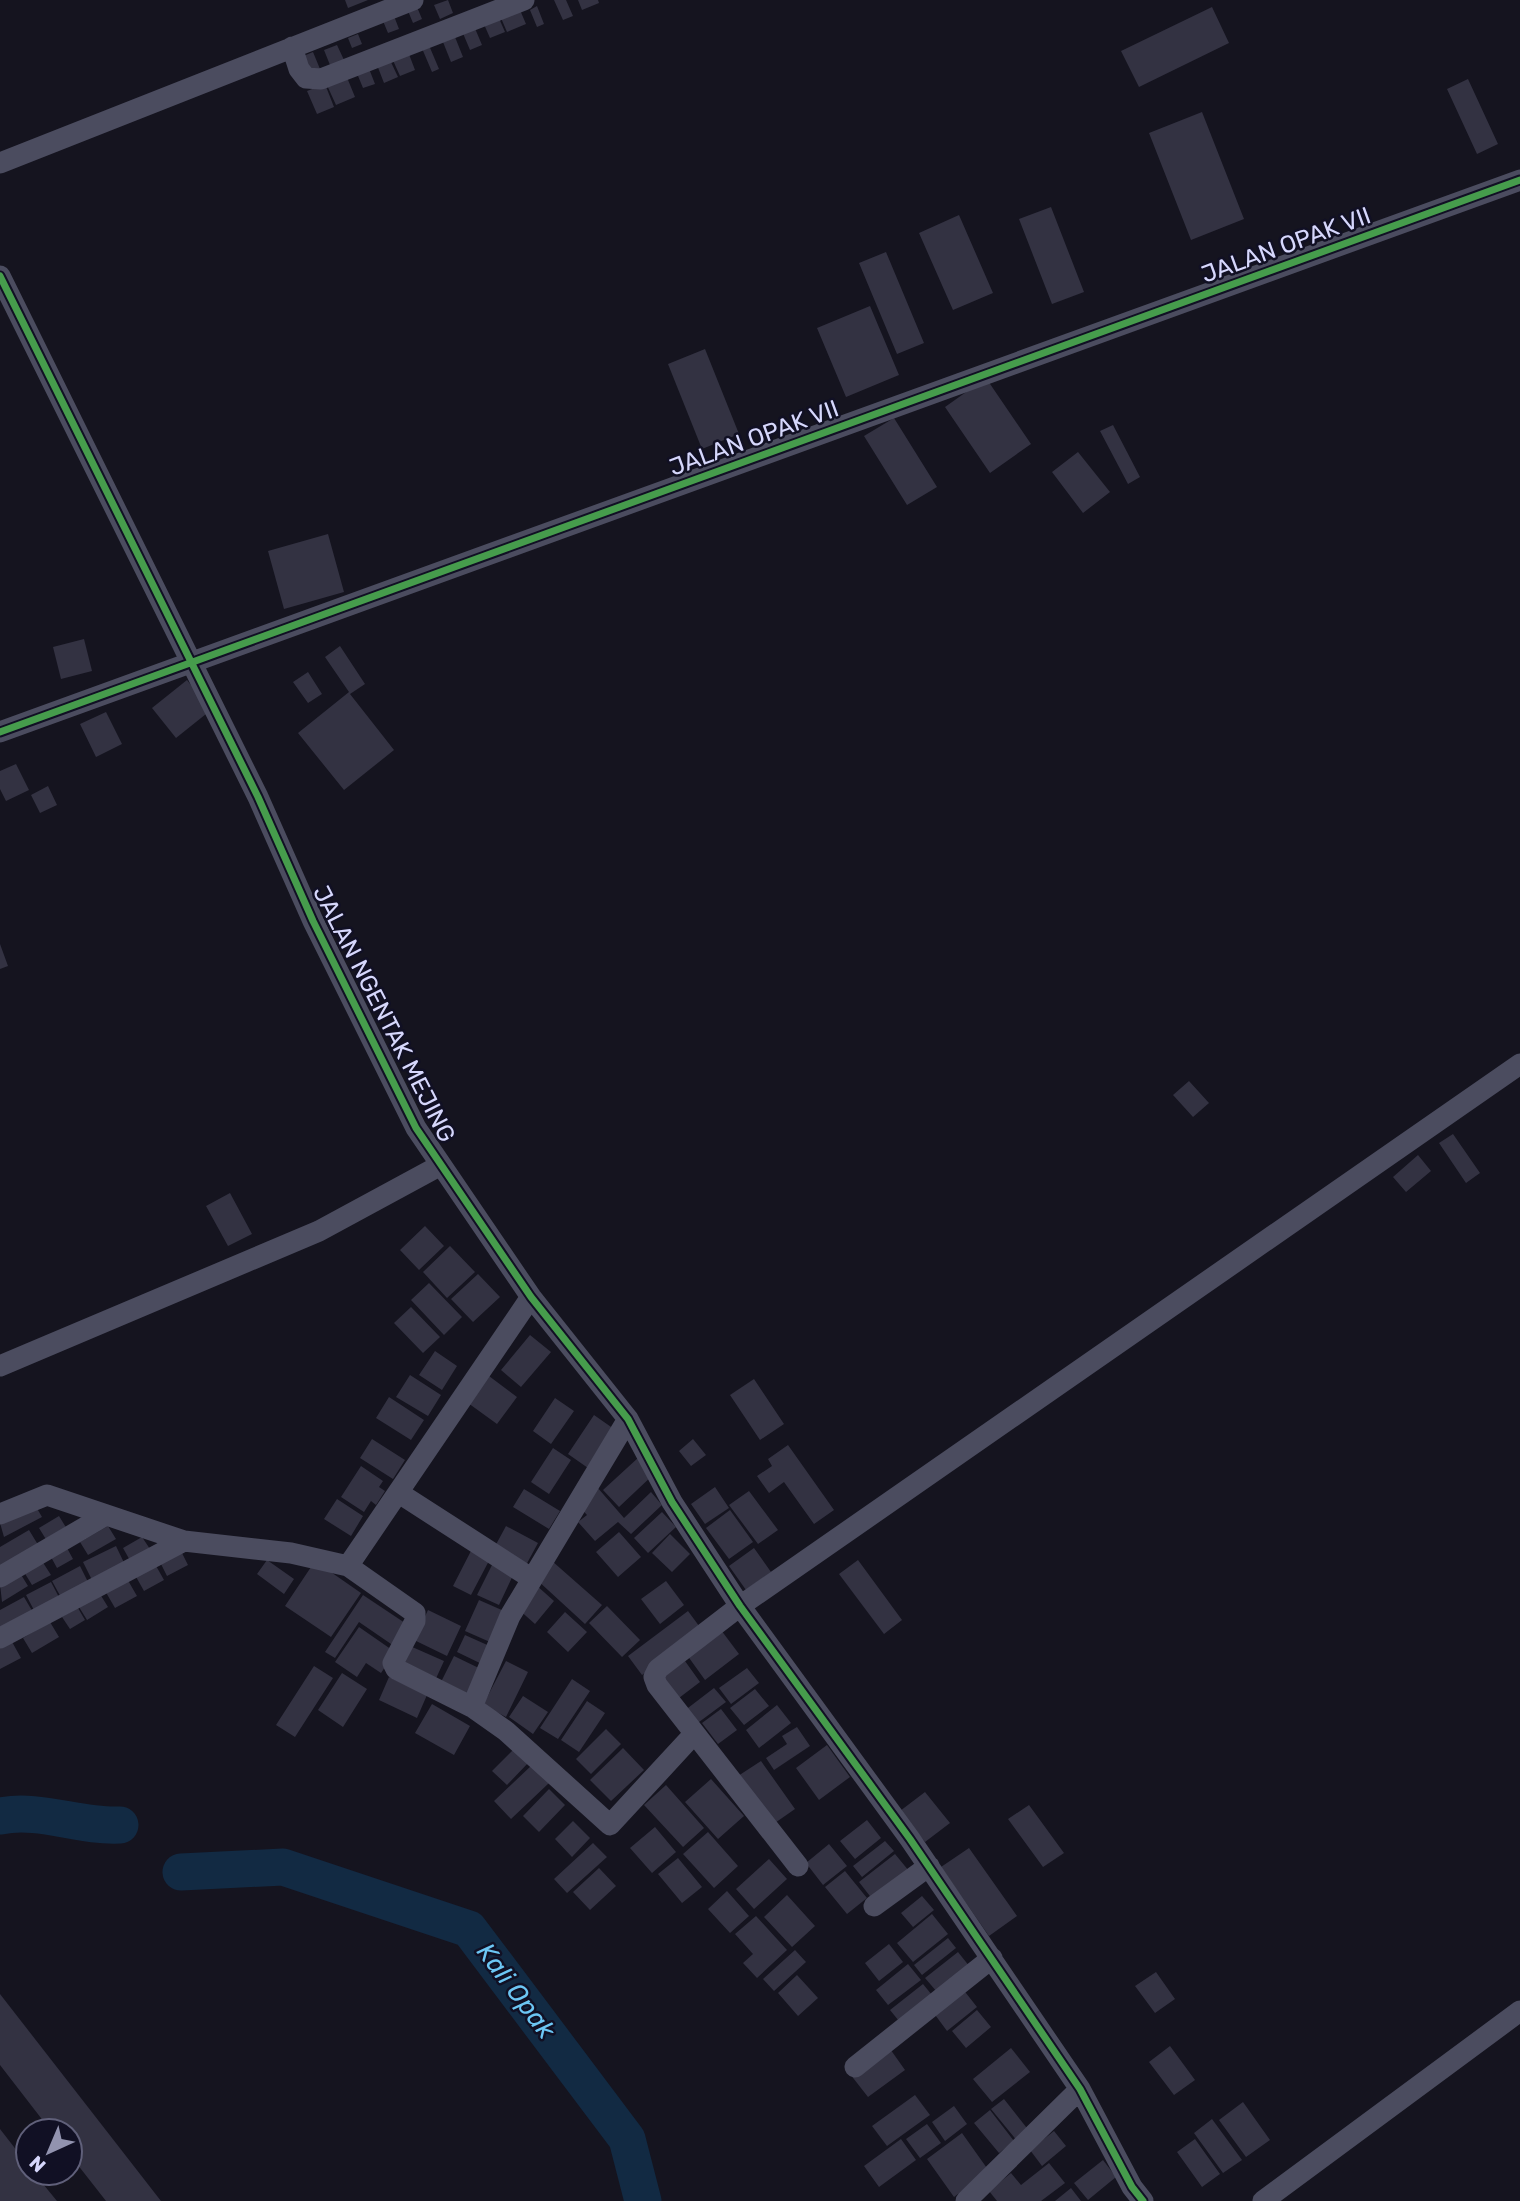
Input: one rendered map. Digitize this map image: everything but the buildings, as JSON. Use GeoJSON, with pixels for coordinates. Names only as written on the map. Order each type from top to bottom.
{"type":"FeatureCollection","features":[{"type":"Feature","properties":{"kind":"street"},"geometry":{"type":"LineString","coordinates":[[0,163],[413,0]]}},
{"type":"Feature","properties":{"kind":"street"},"geometry":{"type":"LineString","coordinates":[[292,47],[299,69],[306,78],[321,79],[523,0]]}},
{"type":"Feature","properties":{"kind":"street","name":"JALAN OPAK VII"},"geometry":{"type":"LineString","coordinates":[[0,732],[1520,180]]}},
{"type":"Feature","properties":{"kind":"street","name":"JALAN NGENTAK MEJING"},"geometry":{"type":"LineString","coordinates":[[0,276],[192,663],[374,1047],[439,1166],[531,1297],[628,1419],[672,1502],[740,1606],[929,1866],[992,1958],[1080,2089],[1132,2188],[1143,2201]]}},
{"type":"Feature","properties":{"kind":"street"},"geometry":{"type":"LineString","coordinates":[[798,1866],[657,1685],[655,1673],[740,1606],[1520,1064]]}},
{"type":"Feature","properties":{"kind":"street"},"geometry":{"type":"LineString","coordinates":[[0,1366],[319,1231],[439,1166]]}},
{"type":"Feature","properties":{"kind":"street"},"geometry":{"type":"LineString","coordinates":[[348,1566],[531,1297]]}},
{"type":"Feature","properties":{"kind":"street"},"geometry":{"type":"LineString","coordinates":[[472,1707],[510,1616],[628,1419]]}},
{"type":"Feature","properties":{"kind":"street"},"geometry":{"type":"LineString","coordinates":[[399,1493],[531,1578]]}},
{"type":"Feature","properties":{"kind":"street"},"geometry":{"type":"LineString","coordinates":[[0,1514],[47,1494],[184,1541],[291,1553],[348,1566],[415,1613],[415,1621],[393,1663],[396,1669],[472,1707],[506,1731],[610,1825],[694,1734]]}},
{"type":"Feature","properties":{"kind":"street"},"geometry":{"type":"LineString","coordinates":[[0,1577],[106,1515]]}},
{"type":"Feature","properties":{"kind":"street"},"geometry":{"type":"LineString","coordinates":[[0,1638],[184,1541]]}},
{"type":"Feature","properties":{"kind":"street"},"geometry":{"type":"LineString","coordinates":[[874,1906],[929,1866]]}},
{"type":"Feature","properties":{"kind":"street"},"geometry":{"type":"LineString","coordinates":[[855,2067],[992,1958]]}},
{"type":"Feature","properties":{"kind":"street"},"geometry":{"type":"LineString","coordinates":[[1264,2201],[1520,2011]]}},
{"type":"Feature","properties":{"kind":"street"},"geometry":{"type":"LineString","coordinates":[[966,2201],[1080,2089]]}},
{"type":"Feature","properties":{"kind":"waterway"},"geometry":{"type":"LineString","coordinates":[[0,1816],[30,1814],[120,1825]]}},
{"type":"Feature","properties":{"kind":"waterway","name":"Kali Opak"},"geometry":{"type":"LineString","coordinates":[[181,1872],[283,1867],[469,1929],[627,2139],[643,2201]]}},
{"type":"Feature","properties":{"kind":"cycle path"},"geometry":{"type":"LineString","coordinates":[[0,732],[1520,180]]}},
{"type":"Feature","properties":{"kind":"cycle path"},"geometry":{"type":"LineString","coordinates":[[0,276],[258,797],[313,921],[416,1128],[531,1297],[628,1419],[672,1502],[740,1606],[910,1839],[1080,2089],[1132,2187],[1143,2201]]}}]}
